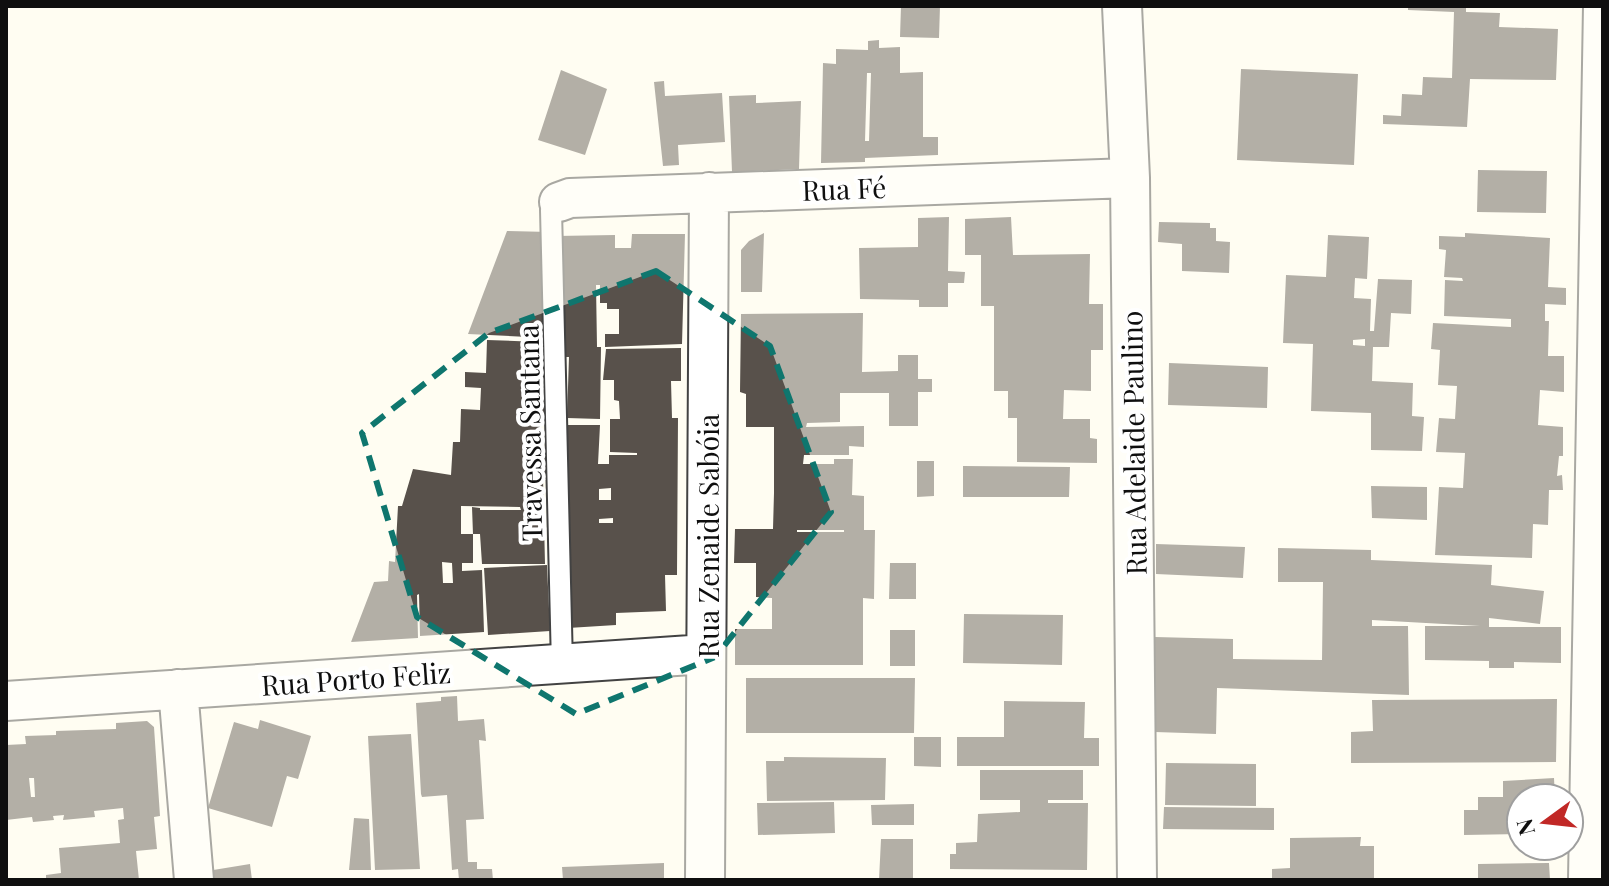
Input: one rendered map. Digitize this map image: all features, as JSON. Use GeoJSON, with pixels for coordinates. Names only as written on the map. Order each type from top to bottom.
{"type":"FeatureCollection","features":[{"type":"Feature","properties":{"kind":"street","name":"Rua Adelaide Paulino"},"geometry":{"type":"LineString","coordinates":[[1122,6],[1130,178],[1137,880]]}},
{"type":"Feature","properties":{"kind":"street"},"geometry":{"type":"LineString","coordinates":[[1588,880],[1603,6]]}},
{"type":"Feature","properties":{"kind":"street","name":"Rua Fé"},"geometry":{"type":"LineString","coordinates":[[559,202],[570,198],[709,192],[1130,178]]}},
{"type":"Feature","properties":{"kind":"street","name":"Rua Zenaide Sabóia"},"geometry":{"type":"LineString","coordinates":[[705,880],[709,192]]}},
{"type":"Feature","properties":{"kind":"street","name":"Rua Porto Feliz"},"geometry":{"type":"LineString","coordinates":[[6,701],[706,654]]}},
{"type":"Feature","properties":{"kind":"street"},"geometry":{"type":"LineString","coordinates":[[178,689],[194,880]]}},
{"type":"Feature","properties":{"kind":"lane","name":"Travessa Santana"},"geometry":{"type":"LineString","coordinates":[[559,202],[551,210],[562,665]]}},
{"type":"Feature","properties":{"kind":"highlighted area"},"geometry":{"type":"Polygon","coordinates":[[[656,271],[770,346],[831,512],[715,657],[576,714],[417,617],[362,433],[489,333],[656,271]]]}},
{"type":"Feature","properties":{"kind":"building"},"geometry":{"type":"Polygon","coordinates":[[[901,6],[940,6],[939,38],[900,37],[901,6]]]}},
{"type":"Feature","properties":{"kind":"building"},"geometry":{"type":"Polygon","coordinates":[[[1408,6],[1466,6],[1466,12],[1500,13],[1499,27],[1558,29],[1556,80],[1470,79],[1467,127],[1383,124],[1383,115],[1401,116],[1402,94],[1422,95],[1423,77],[1452,78],[1454,12],[1408,10],[1408,6]]]}},
{"type":"Feature","properties":{"kind":"building"},"geometry":{"type":"Polygon","coordinates":[[[879,40],[879,48],[900,47],[900,73],[923,72],[923,137],[938,137],[938,155],[821,163],[823,63],[836,64],[836,49],[868,50],[868,41],[879,40]],[[867,73],[865,141],[869,141],[871,73],[867,73]]]}},
{"type":"Feature","properties":{"kind":"building"},"geometry":{"type":"Polygon","coordinates":[[[1241,69],[1358,74],[1354,165],[1237,160],[1241,69]]]}},
{"type":"Feature","properties":{"kind":"building"},"geometry":{"type":"Polygon","coordinates":[[[561,70],[607,89],[585,155],[538,140],[561,70]]]}},
{"type":"Feature","properties":{"kind":"building"},"geometry":{"type":"Polygon","coordinates":[[[664,81],[665,96],[722,93],[725,142],[678,145],[679,165],[663,166],[654,82],[664,81]]]}},
{"type":"Feature","properties":{"kind":"building"},"geometry":{"type":"Polygon","coordinates":[[[756,95],[756,103],[801,101],[799,169],[732,172],[729,96],[756,95]]]}},
{"type":"Feature","properties":{"kind":"building"},"geometry":{"type":"Polygon","coordinates":[[[1478,170],[1547,171],[1546,213],[1477,212],[1478,170]]]}},
{"type":"Feature","properties":{"kind":"building"},"geometry":{"type":"Polygon","coordinates":[[[949,217],[948,271],[965,272],[964,283],[948,283],[948,307],[919,307],[919,300],[860,299],[859,248],[918,247],[918,218],[949,217]]]}},
{"type":"Feature","properties":{"kind":"building"},"geometry":{"type":"Polygon","coordinates":[[[1011,217],[1013,255],[1090,254],[1089,304],[1103,304],[1103,350],[1091,350],[1091,391],[1064,390],[1063,419],[1090,419],[1090,438],[1097,439],[1097,463],[1017,462],[1017,418],[1008,418],[1008,391],[994,391],[994,306],[981,306],[981,255],[965,255],[965,219],[1011,217]]]}},
{"type":"Feature","properties":{"kind":"building"},"geometry":{"type":"Polygon","coordinates":[[[1159,222],[1210,223],[1210,228],[1216,228],[1216,241],[1230,242],[1229,273],[1182,271],[1182,244],[1158,242],[1159,222]]]}},
{"type":"Feature","properties":{"kind":"building"},"geometry":{"type":"Polygon","coordinates":[[[507,231],[550,232],[548,338],[468,334],[507,231]]]}},
{"type":"Feature","properties":{"kind":"building"},"geometry":{"type":"Polygon","coordinates":[[[764,233],[762,292],[741,292],[741,250],[749,241],[764,233]]]}},
{"type":"Feature","properties":{"kind":"building"},"geometry":{"type":"Polygon","coordinates":[[[1465,233],[1550,238],[1548,287],[1566,288],[1566,305],[1545,304],[1545,321],[1549,321],[1548,356],[1564,356],[1564,392],[1540,390],[1538,425],[1563,427],[1563,456],[1559,456],[1557,476],[1562,475],[1563,490],[1549,490],[1548,525],[1533,524],[1532,558],[1435,555],[1439,487],[1463,488],[1465,453],[1436,452],[1439,418],[1455,419],[1457,386],[1438,385],[1440,350],[1431,349],[1433,323],[1511,327],[1511,319],[1444,316],[1445,280],[1463,281],[1462,278],[1444,277],[1446,250],[1439,249],[1439,236],[1465,237],[1465,233]]]}},
{"type":"Feature","properties":{"kind":"building"},"geometry":{"type":"Polygon","coordinates":[[[632,234],[685,234],[682,344],[605,347],[605,334],[619,334],[619,309],[607,309],[607,303],[600,303],[600,285],[596,285],[597,347],[601,347],[600,419],[567,418],[569,357],[557,357],[556,236],[615,235],[615,248],[631,248],[632,234]]]}},
{"type":"Feature","properties":{"kind":"building"},"geometry":{"type":"Polygon","coordinates":[[[1328,235],[1369,237],[1367,279],[1355,278],[1354,298],[1371,299],[1370,331],[1374,331],[1378,279],[1412,280],[1411,314],[1391,313],[1389,347],[1373,347],[1372,381],[1413,383],[1412,416],[1424,417],[1422,451],[1371,450],[1371,413],[1311,411],[1313,344],[1283,343],[1286,275],[1326,277],[1328,235]],[[1365,339],[1353,340],[1353,345],[1365,346],[1365,339]]]}},
{"type":"Feature","properties":{"kind":"building"},"geometry":{"type":"Polygon","coordinates":[[[863,313],[862,372],[898,371],[898,355],[918,355],[918,379],[932,379],[932,392],[918,392],[918,426],[889,426],[889,393],[840,393],[840,422],[807,423],[806,427],[864,426],[864,447],[849,446],[849,455],[804,455],[803,464],[834,464],[834,459],[853,459],[852,495],[864,496],[864,530],[875,530],[874,599],[863,598],[863,665],[735,665],[735,629],[772,629],[772,598],[756,597],[756,563],[734,563],[735,529],[773,529],[774,427],[746,427],[746,394],[740,392],[741,314],[863,313]],[[797,530],[797,532],[844,532],[797,530]]]}},
{"type":"Feature","properties":{"kind":"building"},"geometry":{"type":"Polygon","coordinates":[[[487,340],[540,342],[538,375],[548,375],[548,413],[541,413],[538,447],[548,448],[546,479],[543,479],[545,564],[482,564],[480,534],[473,534],[473,563],[462,563],[462,571],[482,570],[484,632],[420,636],[419,594],[418,638],[351,642],[374,582],[388,581],[389,561],[395,562],[398,506],[402,506],[413,469],[451,475],[453,442],[460,442],[461,409],[480,410],[481,388],[465,387],[465,372],[486,373],[487,340]],[[461,506],[461,534],[473,534],[472,507],[480,510],[521,510],[520,507],[461,506]],[[442,562],[443,583],[453,583],[452,563],[442,562]]]}},
{"type":"Feature","properties":{"kind":"building"},"geometry":{"type":"Polygon","coordinates":[[[681,348],[681,381],[671,381],[672,418],[678,418],[677,575],[665,575],[666,611],[616,613],[616,625],[568,628],[565,425],[600,425],[598,464],[609,464],[609,455],[637,455],[610,452],[610,419],[620,419],[619,401],[614,400],[614,380],[603,380],[606,349],[681,348]],[[611,488],[599,489],[599,500],[611,500],[611,488]],[[613,518],[599,519],[599,523],[613,523],[613,518]]]}},
{"type":"Feature","properties":{"kind":"building"},"geometry":{"type":"Polygon","coordinates":[[[1169,363],[1268,367],[1267,408],[1168,405],[1169,363]]]}},
{"type":"Feature","properties":{"kind":"building"},"geometry":{"type":"Polygon","coordinates":[[[917,461],[934,461],[934,496],[917,497],[917,461]]]}},
{"type":"Feature","properties":{"kind":"building"},"geometry":{"type":"Polygon","coordinates":[[[963,466],[1070,467],[1069,497],[963,497],[963,466]]]}},
{"type":"Feature","properties":{"kind":"building"},"geometry":{"type":"Polygon","coordinates":[[[1371,486],[1427,487],[1427,520],[1372,518],[1371,486]]]}},
{"type":"Feature","properties":{"kind":"building"},"geometry":{"type":"Polygon","coordinates":[[[1156,544],[1245,547],[1243,578],[1156,574],[1156,544]]]}},
{"type":"Feature","properties":{"kind":"building"},"geometry":{"type":"Polygon","coordinates":[[[1278,548],[1371,550],[1371,560],[1492,565],[1491,585],[1544,591],[1540,624],[1489,618],[1489,627],[1561,627],[1561,663],[1514,662],[1514,668],[1489,668],[1489,661],[1425,660],[1425,626],[1480,626],[1372,620],[1372,626],[1408,626],[1409,695],[1217,688],[1216,734],[1155,732],[1155,637],[1233,639],[1233,659],[1322,660],[1323,582],[1278,582],[1278,548]]]}},
{"type":"Feature","properties":{"kind":"building"},"geometry":{"type":"Polygon","coordinates":[[[890,563],[916,563],[916,599],[889,599],[890,563]]]}},
{"type":"Feature","properties":{"kind":"building"},"geometry":{"type":"Polygon","coordinates":[[[547,565],[550,631],[488,635],[484,568],[547,565]]]}},
{"type":"Feature","properties":{"kind":"building"},"geometry":{"type":"Polygon","coordinates":[[[964,614],[1063,615],[1062,665],[963,663],[964,614]]]}},
{"type":"Feature","properties":{"kind":"building"},"geometry":{"type":"Polygon","coordinates":[[[890,630],[915,630],[915,666],[890,666],[890,630]]]}},
{"type":"Feature","properties":{"kind":"building"},"geometry":{"type":"Polygon","coordinates":[[[746,678],[915,678],[914,733],[746,733],[746,678]]]}},
{"type":"Feature","properties":{"kind":"building"},"geometry":{"type":"Polygon","coordinates":[[[457,696],[458,721],[484,719],[486,741],[479,740],[484,819],[466,820],[468,862],[477,862],[477,869],[492,869],[493,880],[459,880],[458,869],[452,870],[447,795],[422,797],[421,794],[416,703],[457,696]]]}},
{"type":"Feature","properties":{"kind":"building"},"geometry":{"type":"Polygon","coordinates":[[[1557,699],[1556,762],[1351,763],[1351,732],[1373,731],[1372,700],[1557,699]]]}},
{"type":"Feature","properties":{"kind":"building"},"geometry":{"type":"Polygon","coordinates":[[[1004,701],[1085,702],[1084,738],[1099,738],[1099,766],[957,766],[957,737],[1004,737],[1004,701]]]}},
{"type":"Feature","properties":{"kind":"building"},"geometry":{"type":"Polygon","coordinates":[[[260,720],[311,736],[298,779],[287,776],[272,827],[208,808],[234,722],[258,729],[260,720]]]}},
{"type":"Feature","properties":{"kind":"building"},"geometry":{"type":"Polygon","coordinates":[[[147,721],[154,727],[160,816],[154,817],[157,849],[136,851],[139,880],[46,880],[46,875],[61,873],[59,848],[120,843],[118,820],[124,819],[123,808],[94,811],[95,817],[63,820],[64,815],[53,816],[54,820],[33,822],[32,817],[6,820],[6,745],[26,744],[25,736],[56,735],[56,731],[116,729],[116,723],[147,721]],[[29,778],[31,797],[35,797],[34,778],[29,778]]]}},
{"type":"Feature","properties":{"kind":"building"},"geometry":{"type":"Polygon","coordinates":[[[411,734],[420,869],[375,870],[368,736],[411,734]]]}},
{"type":"Feature","properties":{"kind":"building"},"geometry":{"type":"Polygon","coordinates":[[[914,737],[941,737],[941,767],[914,766],[914,737]]]}},
{"type":"Feature","properties":{"kind":"building"},"geometry":{"type":"Polygon","coordinates":[[[784,757],[886,758],[885,800],[767,801],[766,761],[784,761],[784,757]]]}},
{"type":"Feature","properties":{"kind":"building"},"geometry":{"type":"Polygon","coordinates":[[[1166,763],[1256,764],[1256,806],[1165,805],[1166,763]]]}},
{"type":"Feature","properties":{"kind":"building"},"geometry":{"type":"Polygon","coordinates":[[[980,770],[1083,770],[1083,800],[1048,800],[1048,803],[1088,803],[1087,870],[950,869],[950,854],[956,854],[956,843],[977,842],[978,814],[1020,812],[1020,800],[980,800],[980,770]]]}},
{"type":"Feature","properties":{"kind":"building"},"geometry":{"type":"Polygon","coordinates":[[[1554,778],[1554,782],[1505,782],[1505,834],[1464,835],[1464,810],[1478,810],[1478,797],[1503,797],[1503,781],[1554,778]]]}},
{"type":"Feature","properties":{"kind":"building"},"geometry":{"type":"Polygon","coordinates":[[[834,802],[835,833],[758,835],[757,803],[834,802]]]}},
{"type":"Feature","properties":{"kind":"building"},"geometry":{"type":"Polygon","coordinates":[[[914,804],[914,825],[872,825],[871,805],[914,804]]]}},
{"type":"Feature","properties":{"kind":"building"},"geometry":{"type":"Polygon","coordinates":[[[1164,807],[1274,808],[1274,830],[1163,829],[1164,807]]]}},
{"type":"Feature","properties":{"kind":"building"},"geometry":{"type":"Polygon","coordinates":[[[354,818],[369,819],[371,870],[349,870],[354,818]]]}},
{"type":"Feature","properties":{"kind":"building"},"geometry":{"type":"Polygon","coordinates":[[[1361,837],[1360,846],[1374,846],[1374,880],[1272,880],[1272,869],[1290,868],[1290,838],[1361,837]]]}},
{"type":"Feature","properties":{"kind":"building"},"geometry":{"type":"Polygon","coordinates":[[[881,839],[913,839],[913,880],[879,880],[881,839]]]}},
{"type":"Feature","properties":{"kind":"building"},"geometry":{"type":"Polygon","coordinates":[[[664,863],[664,880],[563,880],[562,867],[664,863]]]}},
{"type":"Feature","properties":{"kind":"building"},"geometry":{"type":"Polygon","coordinates":[[[1549,863],[1550,880],[1478,880],[1478,864],[1549,863]]]}},
{"type":"Feature","properties":{"kind":"building"},"geometry":{"type":"Polygon","coordinates":[[[250,864],[252,880],[202,880],[201,872],[250,864]]]}}]}
